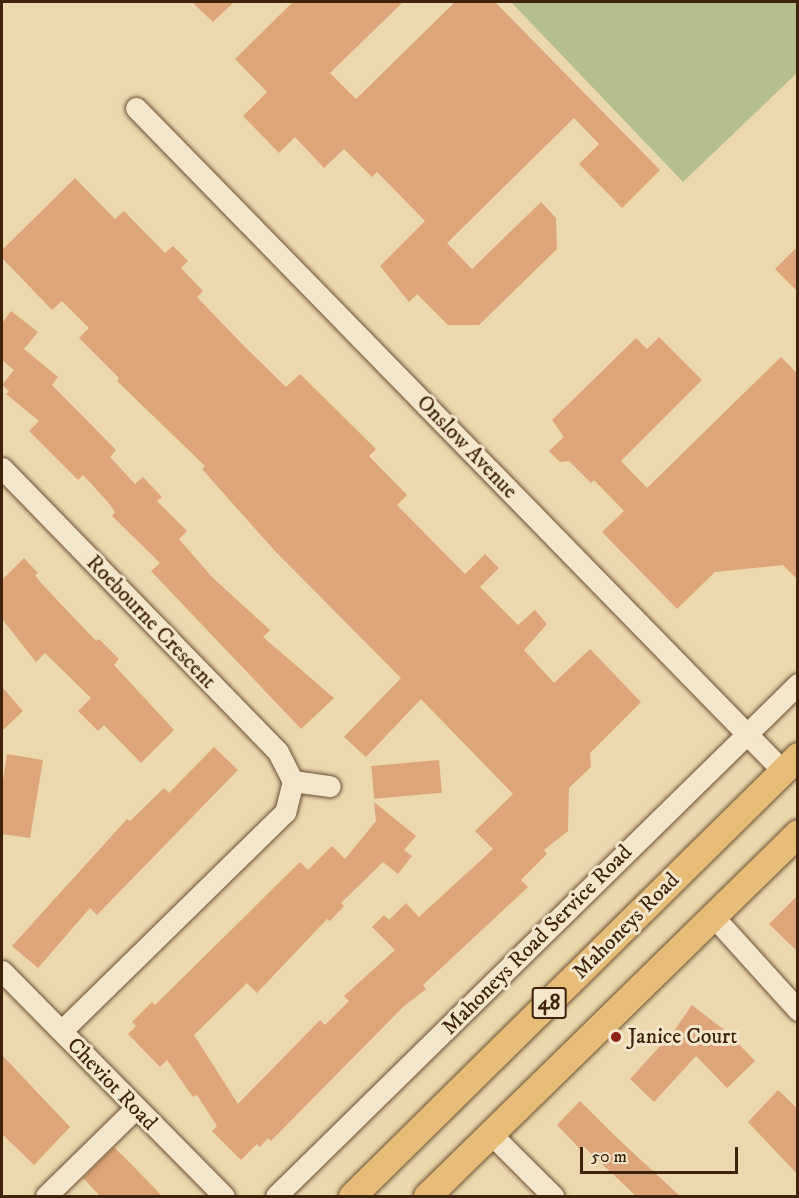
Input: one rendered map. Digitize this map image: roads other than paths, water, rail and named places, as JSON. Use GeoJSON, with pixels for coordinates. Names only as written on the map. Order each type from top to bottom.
{"type":"FeatureCollection","features":[{"type":"Feature","properties":{"kind":"main road","name":"Mahoneys Road"},"geometry":{"type":"LineString","coordinates":[[352,1197],[793,771]]}},
{"type":"Feature","properties":{"kind":"main road","name":"48"},"geometry":{"type":"LineString","coordinates":[[427,1197],[798,833]]}},
{"type":"Feature","properties":{"kind":"street","name":"Onslow Avenue"},"geometry":{"type":"LineString","coordinates":[[136,108],[746,734],[793,771]]}},
{"type":"Feature","properties":{"kind":"street","name":"Roebourne Crescent"},"geometry":{"type":"LineString","coordinates":[[2,468],[278,752],[293,781]]}},
{"type":"Feature","properties":{"kind":"street","name":"Mahoneys Road Service Road"},"geometry":{"type":"LineString","coordinates":[[276,1197],[798,684]]}},
{"type":"Feature","properties":{"kind":"street"},"geometry":{"type":"LineString","coordinates":[[61,1031],[285,812],[293,781],[330,786]]}},
{"type":"Feature","properties":{"kind":"street"},"geometry":{"type":"LineString","coordinates":[[713,916],[798,1010]]}},
{"type":"Feature","properties":{"kind":"street","name":"Cheviot Road"},"geometry":{"type":"LineString","coordinates":[[2,971],[224,1197]]}},
{"type":"Feature","properties":{"kind":"street"},"geometry":{"type":"LineString","coordinates":[[46,1197],[136,1108]]}},
{"type":"Feature","properties":{"kind":"street"},"geometry":{"type":"LineString","coordinates":[[491,1134],[553,1197]]}},
{"type":"Feature","properties":{"kind":"place","name":"Janice Court"},"geometry":{"type":"Point","coordinates":[616,1037]}}]}
